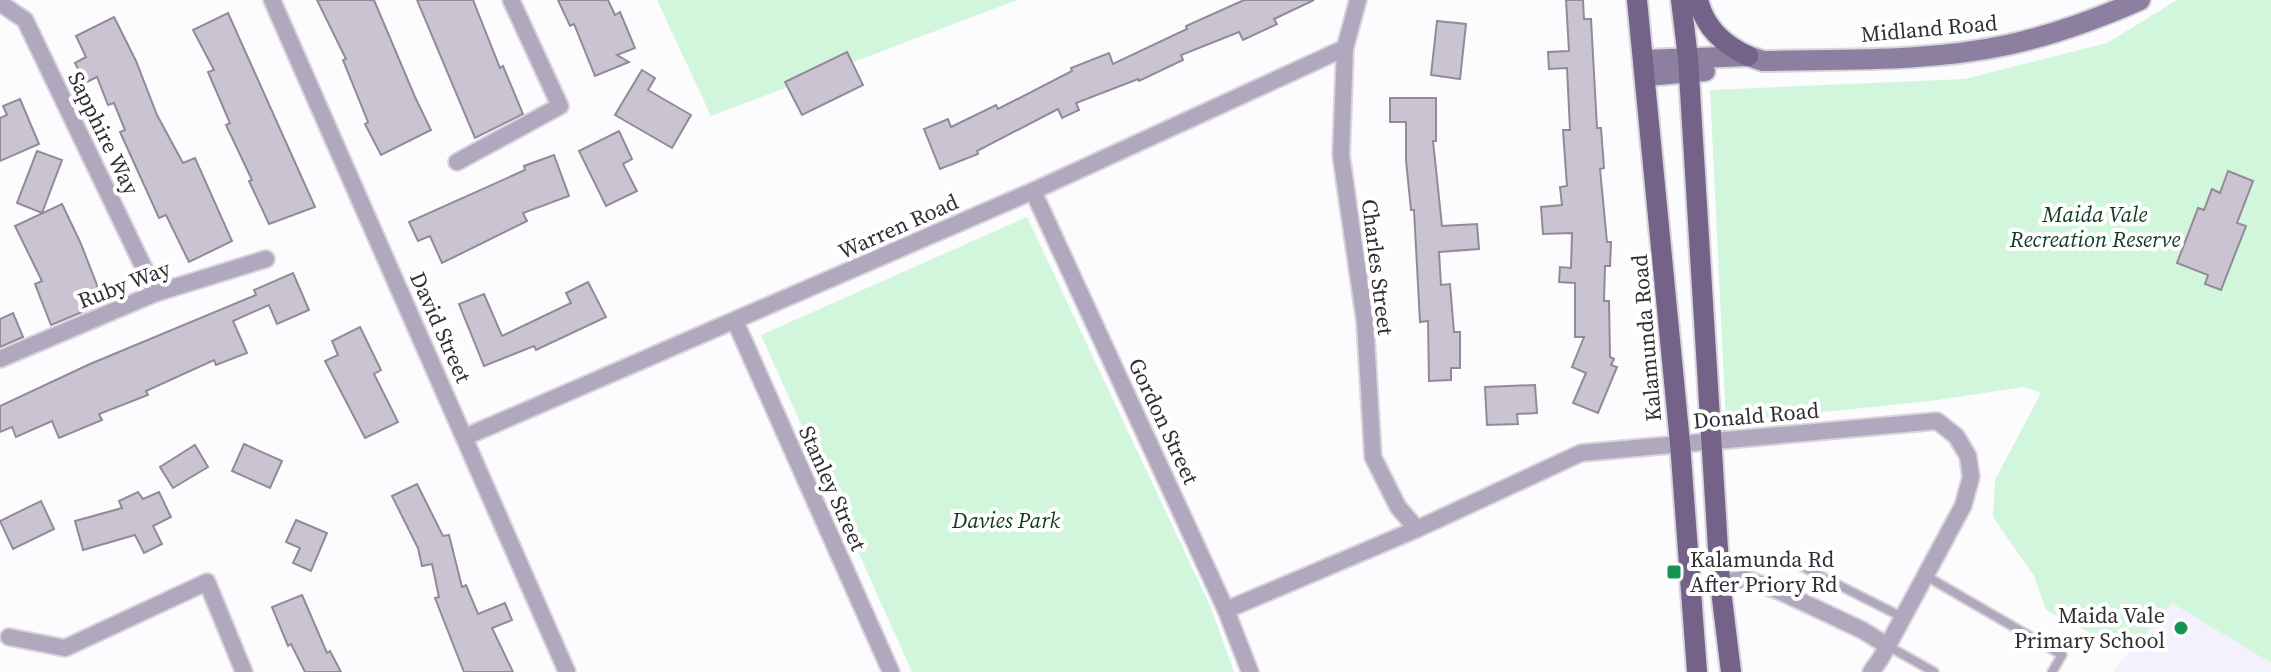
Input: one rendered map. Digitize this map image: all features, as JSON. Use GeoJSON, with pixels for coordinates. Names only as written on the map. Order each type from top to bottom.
{"type":"FeatureCollection","features":[{"type":"Feature","properties":{"kind":"main road","name":"Kalamunda Road"},"geometry":{"type":"LineString","coordinates":[[1637,0],[1680,443],[1697,672]]}},
{"type":"Feature","properties":{"kind":"main road"},"geometry":{"type":"LineString","coordinates":[[1681,0],[1688,65],[1720,582],[1731,672]]}},
{"type":"Feature","properties":{"kind":"main road"},"geometry":{"type":"LineString","coordinates":[[1698,0],[1701,14],[1714,33],[1728,47],[1756,58]]}},
{"type":"Feature","properties":{"kind":"main road","name":"Midland Road"},"geometry":{"type":"LineString","coordinates":[[1645,68],[1688,65],[1747,68],[1756,58],[1882,58],[2006,45],[2105,15],[2140,0]]}},
{"type":"Feature","properties":{"kind":"street","name":"David Street"},"geometry":{"type":"LineString","coordinates":[[272,0],[567,672]]}},
{"type":"Feature","properties":{"kind":"street"},"geometry":{"type":"LineString","coordinates":[[457,162],[560,106],[511,0]]}},
{"type":"Feature","properties":{"kind":"street","name":"Charles Street"},"geometry":{"type":"LineString","coordinates":[[1358,0],[1345,48],[1341,155],[1365,322],[1373,457],[1398,507],[1417,529]]}},
{"type":"Feature","properties":{"kind":"street","name":"Sapphire Way"},"geometry":{"type":"LineString","coordinates":[[0,3],[25,20],[156,293]]}},
{"type":"Feature","properties":{"kind":"street","name":"Warren Road"},"geometry":{"type":"LineString","coordinates":[[465,437],[1033,191],[1345,48]]}},
{"type":"Feature","properties":{"kind":"street","name":"Gordon Street"},"geometry":{"type":"LineString","coordinates":[[1033,191],[1226,610],[1250,672]]}},
{"type":"Feature","properties":{"kind":"street","name":"Ruby Way"},"geometry":{"type":"LineString","coordinates":[[0,359],[156,293],[266,259]]}},
{"type":"Feature","properties":{"kind":"street","name":"Stanley Street"},"geometry":{"type":"LineString","coordinates":[[735,321],[891,672]]}},
{"type":"Feature","properties":{"kind":"street","name":"Donald Road"},"geometry":{"type":"LineString","coordinates":[[1226,610],[1417,529],[1581,453],[1937,421],[1956,436],[1968,456],[1971,477],[1963,506],[1871,672]]}},
{"type":"Feature","properties":{"kind":"street"},"geometry":{"type":"LineString","coordinates":[[1720,582],[1746,579],[1779,591],[1862,630],[1888,646]]}},
{"type":"Feature","properties":{"kind":"street"},"geometry":{"type":"LineString","coordinates":[[9,637],[65,648],[207,582],[244,672]]}},
{"type":"Feature","properties":{"kind":"lane"},"geometry":{"type":"LineString","coordinates":[[1785,558],[1903,617]]}},
{"type":"Feature","properties":{"kind":"lane"},"geometry":{"type":"LineString","coordinates":[[1925,575],[2062,655],[2052,672]]}},
{"type":"Feature","properties":{"kind":"lane"},"geometry":{"type":"LineString","coordinates":[[1888,646],[1934,672]]}},
{"type":"Feature","properties":{"kind":"shaded area","name":"Maida Vale Primary School"},"geometry":{"type":"Polygon","coordinates":[[[2172,603],[2271,663],[2271,672],[2112,672],[2172,603]]]}},
{"type":"Feature","properties":{"kind":"green space"},"geometry":{"type":"Polygon","coordinates":[[[657,0],[1017,0],[711,116],[657,0]]]}},
{"type":"Feature","properties":{"kind":"green space","name":"Maida Vale Recreation Reserve"},"geometry":{"type":"Polygon","coordinates":[[[2177,0],[2271,0],[2271,663],[2172,603],[2129,653],[2046,610],[2034,576],[1993,517],[1995,480],[2041,393],[2024,387],[1930,401],[1726,422],[1710,90],[1965,79],[2107,43],[2177,0]]]}},
{"type":"Feature","properties":{"kind":"green space","name":"Davies Park"},"geometry":{"type":"Polygon","coordinates":[[[1027,217],[1211,608],[1234,672],[912,672],[761,335],[1027,217]]]}},
{"type":"Feature","properties":{"kind":"building"},"geometry":{"type":"Polygon","coordinates":[[[317,0],[374,0],[431,130],[381,155],[365,124],[368,122],[343,60],[346,59],[317,0]]]}},
{"type":"Feature","properties":{"kind":"building"},"geometry":{"type":"Polygon","coordinates":[[[417,0],[473,0],[500,68],[503,66],[523,114],[475,138],[417,0]]]}},
{"type":"Feature","properties":{"kind":"building"},"geometry":{"type":"Polygon","coordinates":[[[558,0],[608,0],[615,15],[620,12],[635,48],[617,55],[629,62],[595,76],[574,24],[570,26],[558,0]]]}},
{"type":"Feature","properties":{"kind":"building"},"geometry":{"type":"Polygon","coordinates":[[[1244,0],[1314,0],[1274,19],[1277,24],[1243,40],[1239,32],[1181,55],[1183,60],[1139,81],[1076,103],[1079,110],[1062,118],[1058,109],[977,151],[978,154],[940,169],[924,129],[948,119],[951,127],[996,105],[998,109],[1072,71],[1071,68],[1109,53],[1113,64],[1244,0]]]}},
{"type":"Feature","properties":{"kind":"building"},"geometry":{"type":"Polygon","coordinates":[[[1566,0],[1583,0],[1584,19],[1591,19],[1597,128],[1601,128],[1604,168],[1600,169],[1607,242],[1611,242],[1610,266],[1605,266],[1604,301],[1609,301],[1610,357],[1614,359],[1611,365],[1617,367],[1598,413],[1573,403],[1586,373],[1572,367],[1584,337],[1575,337],[1575,283],[1559,282],[1560,267],[1571,268],[1572,233],[1543,234],[1541,207],[1562,205],[1560,187],[1567,186],[1563,130],[1570,130],[1567,68],[1549,69],[1548,52],[1569,51],[1566,0]]]}},
{"type":"Feature","properties":{"kind":"building"},"geometry":{"type":"Polygon","coordinates":[[[228,13],[315,207],[269,224],[226,125],[230,123],[208,72],[214,70],[193,30],[228,13]]]}},
{"type":"Feature","properties":{"kind":"building"},"geometry":{"type":"Polygon","coordinates":[[[114,17],[136,61],[157,115],[183,163],[195,158],[232,241],[189,262],[166,215],[159,218],[120,132],[125,130],[114,103],[108,105],[97,77],[85,83],[75,63],[86,57],[76,36],[114,17]]]}},
{"type":"Feature","properties":{"kind":"building"},"geometry":{"type":"Polygon","coordinates":[[[1437,21],[1466,24],[1460,79],[1431,75],[1437,21]]]}},
{"type":"Feature","properties":{"kind":"building"},"geometry":{"type":"Polygon","coordinates":[[[847,52],[863,85],[802,115],[785,82],[847,52]]]}},
{"type":"Feature","properties":{"kind":"building"},"geometry":{"type":"Polygon","coordinates":[[[642,70],[655,78],[648,90],[691,115],[672,148],[615,115],[642,70]]]}},
{"type":"Feature","properties":{"kind":"building"},"geometry":{"type":"Polygon","coordinates":[[[1390,98],[1436,98],[1436,141],[1433,141],[1442,226],[1477,224],[1479,249],[1439,252],[1441,285],[1450,284],[1454,332],[1460,332],[1460,368],[1451,368],[1451,380],[1429,381],[1428,321],[1420,322],[1414,210],[1411,210],[1406,160],[1406,122],[1390,122],[1390,98]]]}},
{"type":"Feature","properties":{"kind":"building"},"geometry":{"type":"Polygon","coordinates":[[[20,99],[39,144],[0,161],[0,118],[7,115],[3,106],[20,99]]]}},
{"type":"Feature","properties":{"kind":"building"},"geometry":{"type":"Polygon","coordinates":[[[619,131],[632,159],[623,164],[637,191],[606,206],[579,151],[619,131]]]}},
{"type":"Feature","properties":{"kind":"building"},"geometry":{"type":"Polygon","coordinates":[[[37,151],[62,160],[42,213],[17,203],[37,151]]]}},
{"type":"Feature","properties":{"kind":"building"},"geometry":{"type":"Polygon","coordinates":[[[554,155],[569,196],[523,213],[527,221],[442,263],[430,236],[418,241],[409,222],[525,170],[524,166],[554,155]]]}},
{"type":"Feature","properties":{"kind":"building"},"geometry":{"type":"Polygon","coordinates":[[[2228,171],[2253,181],[2237,223],[2246,226],[2221,290],[2205,284],[2208,275],[2177,263],[2198,208],[2204,210],[2212,189],[2220,193],[2228,171]]]}},
{"type":"Feature","properties":{"kind":"building"},"geometry":{"type":"Polygon","coordinates":[[[62,204],[104,303],[51,325],[35,284],[42,281],[15,226],[62,204]]]}},
{"type":"Feature","properties":{"kind":"building"},"geometry":{"type":"Polygon","coordinates":[[[293,273],[309,310],[277,324],[269,305],[233,321],[247,353],[216,365],[214,360],[146,391],[148,395],[99,414],[102,420],[59,438],[52,421],[16,437],[12,427],[0,432],[0,406],[90,364],[256,295],[254,290],[293,273]]]}},
{"type":"Feature","properties":{"kind":"building"},"geometry":{"type":"Polygon","coordinates":[[[588,282],[606,317],[536,350],[534,346],[484,366],[459,304],[484,294],[502,336],[571,303],[566,293],[588,282]]]}},
{"type":"Feature","properties":{"kind":"building"},"geometry":{"type":"Polygon","coordinates":[[[13,313],[23,337],[0,347],[0,319],[13,313]]]}},
{"type":"Feature","properties":{"kind":"building"},"geometry":{"type":"Polygon","coordinates":[[[360,327],[381,370],[374,374],[398,422],[365,438],[325,361],[338,355],[332,341],[360,327]]]}},
{"type":"Feature","properties":{"kind":"building"},"geometry":{"type":"Polygon","coordinates":[[[1535,385],[1537,413],[1517,414],[1518,424],[1487,425],[1485,387],[1535,385]]]}},
{"type":"Feature","properties":{"kind":"building"},"geometry":{"type":"Polygon","coordinates":[[[244,444],[282,461],[270,488],[232,471],[244,444]]]}},
{"type":"Feature","properties":{"kind":"building"},"geometry":{"type":"Polygon","coordinates":[[[195,445],[208,467],[173,488],[160,467],[195,445]]]}},
{"type":"Feature","properties":{"kind":"building"},"geometry":{"type":"Polygon","coordinates":[[[417,484],[443,536],[449,535],[462,587],[466,585],[478,614],[505,603],[512,620],[492,628],[513,672],[464,672],[435,598],[439,597],[432,564],[422,566],[418,548],[392,496],[417,484]]]}},
{"type":"Feature","properties":{"kind":"building"},"geometry":{"type":"Polygon","coordinates":[[[138,492],[143,499],[159,492],[171,517],[153,526],[162,544],[144,553],[135,535],[83,550],[75,521],[122,508],[119,501],[138,492]]]}},
{"type":"Feature","properties":{"kind":"building"},"geometry":{"type":"Polygon","coordinates":[[[41,501],[54,529],[13,549],[0,521],[41,501]]]}},
{"type":"Feature","properties":{"kind":"building"},"geometry":{"type":"Polygon","coordinates":[[[296,520],[327,533],[311,571],[293,563],[300,548],[286,542],[296,520]]]}},
{"type":"Feature","properties":{"kind":"building"},"geometry":{"type":"Polygon","coordinates":[[[302,595],[327,653],[330,651],[341,672],[305,672],[291,644],[288,646],[272,607],[302,595]]]}},
{"type":"Feature","properties":{"kind":"place","name":"Kalamunda Rd After Priory Rd"},"geometry":{"type":"Point","coordinates":[1674,572]}},
{"type":"Feature","properties":{"kind":"place","name":"Maida Vale Primary School"},"geometry":{"type":"Point","coordinates":[2181,628]}}]}
